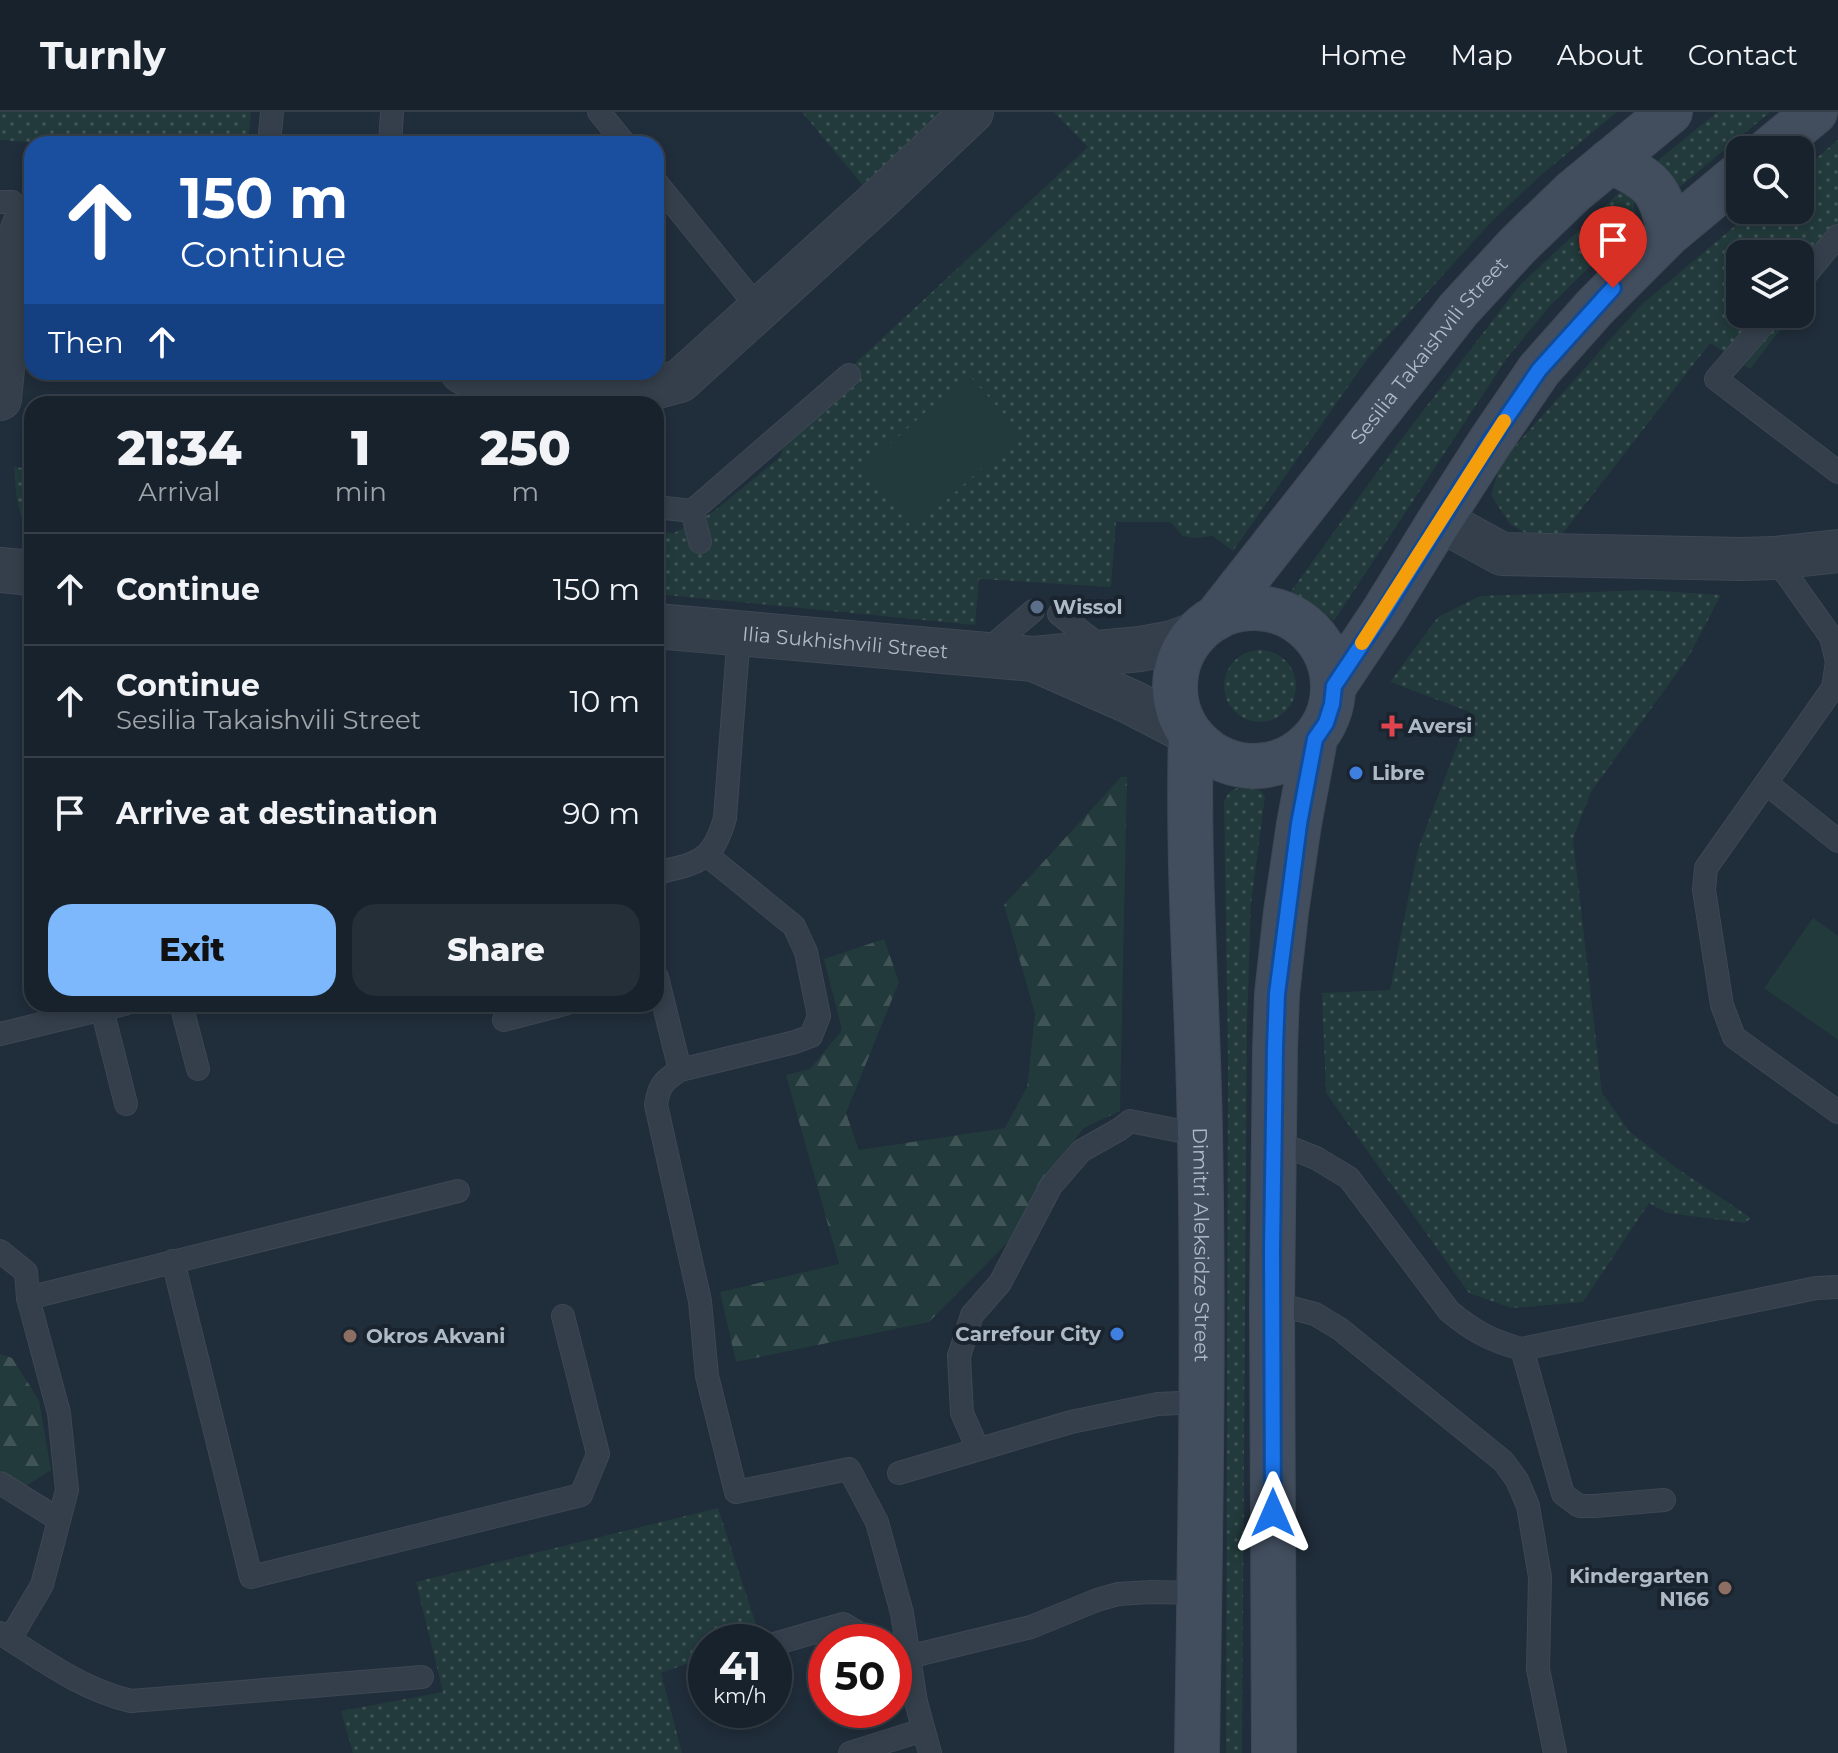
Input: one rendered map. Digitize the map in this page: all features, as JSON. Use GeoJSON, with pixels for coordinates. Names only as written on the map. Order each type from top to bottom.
{"type":"FeatureCollection","features":[{"type":"Feature","properties":{"kind":"main road","name":"Sesilia Takaishvili Street"},"geometry":{"type":"LineString","coordinates":[[1205,626],[1459,309],[1518,245],[1573,192],[1670,112]]}},
{"type":"Feature","properties":{"kind":"main road"},"geometry":{"type":"LineString","coordinates":[[1786,136],[1815,112]]}},
{"type":"Feature","properties":{"kind":"main road"},"geometry":{"type":"LineString","coordinates":[[1610,161],[1639,175],[1653,188],[1664,208],[1669,233]]}},
{"type":"Feature","properties":{"kind":"main road"},"geometry":{"type":"LineString","coordinates":[[1334,686],[1539,370],[1595,307],[1669,233],[1726,186]]}},
{"type":"Feature","properties":{"kind":"main road"},"geometry":{"type":"LineString","coordinates":[[1261,608],[1284,613],[1304,625],[1320,642],[1330,663],[1334,686],[1326,723],[1315,739],[1293,757],[1266,766],[1238,765],[1212,755],[1189,733],[1177,708],[1174,682],[1180,657],[1205,626],[1237,610],[1261,608]]}},
{"type":"Feature","properties":{"kind":"main road","name":"Dimitri Aleksidze Street"},"geometry":{"type":"LineString","coordinates":[[1189,733],[1200,1135],[1202,1402],[1197,1753]]}},
{"type":"Feature","properties":{"kind":"main road"},"geometry":{"type":"LineString","coordinates":[[1274,1753],[1272,1303],[1275,1048],[1280,966],[1299,824],[1315,739]]}},
{"type":"Feature","properties":{"kind":"street"},"geometry":{"type":"LineString","coordinates":[[632,396],[680,381],[972,112]]}},
{"type":"Feature","properties":{"kind":"street"},"geometry":{"type":"LineString","coordinates":[[0,399],[5,299],[19,213]]}},
{"type":"Feature","properties":{"kind":"street"},"geometry":{"type":"LineString","coordinates":[[478,380],[599,396]]}},
{"type":"Feature","properties":{"kind":"street"},"geometry":{"type":"LineString","coordinates":[[1440,520],[1502,554],[1775,558],[1838,551]]}},
{"type":"Feature","properties":{"kind":"street"},"geometry":{"type":"LineString","coordinates":[[0,570],[24,572]]}},
{"type":"Feature","properties":{"kind":"street","name":"Ilia Sukhishvili Street"},"geometry":{"type":"LineString","coordinates":[[664,627],[1034,659],[1161,645],[1205,626]]}},
{"type":"Feature","properties":{"kind":"street","name":"Ilia Sukhishvili Street"},"geometry":{"type":"LineString","coordinates":[[1034,659],[1131,702],[1189,733]]}},
{"type":"Feature","properties":{"kind":"lane"},"geometry":{"type":"LineString","coordinates":[[270,136],[272,112]]}},
{"type":"Feature","properties":{"kind":"lane"},"geometry":{"type":"LineString","coordinates":[[390,136],[392,112]]}},
{"type":"Feature","properties":{"kind":"lane"},"geometry":{"type":"LineString","coordinates":[[599,112],[618,136]]}},
{"type":"Feature","properties":{"kind":"lane"},"geometry":{"type":"LineString","coordinates":[[664,192],[759,309]]}},
{"type":"Feature","properties":{"kind":"lane"},"geometry":{"type":"LineString","coordinates":[[1814,264],[1838,236]]}},
{"type":"Feature","properties":{"kind":"lane"},"geometry":{"type":"LineString","coordinates":[[1760,328],[1716,379],[1838,472]]}},
{"type":"Feature","properties":{"kind":"lane"},"geometry":{"type":"LineString","coordinates":[[664,508],[692,511],[849,375]]}},
{"type":"Feature","properties":{"kind":"lane"},"geometry":{"type":"LineString","coordinates":[[692,511],[700,542]]}},
{"type":"Feature","properties":{"kind":"lane"},"geometry":{"type":"LineString","coordinates":[[1775,558],[1831,637],[1837,662],[1833,688],[1706,868],[1704,890],[1722,1005],[1734,1037],[1838,1112]]}},
{"type":"Feature","properties":{"kind":"lane"},"geometry":{"type":"LineString","coordinates":[[982,655],[1033,611]]}},
{"type":"Feature","properties":{"kind":"lane"},"geometry":{"type":"LineString","coordinates":[[1059,614],[1109,652]]}},
{"type":"Feature","properties":{"kind":"lane"},"geometry":{"type":"LineString","coordinates":[[664,871],[708,856],[719,838],[725,818],[739,633]]}},
{"type":"Feature","properties":{"kind":"lane"},"geometry":{"type":"LineString","coordinates":[[1766,783],[1838,841]]}},
{"type":"Feature","properties":{"kind":"lane"},"geometry":{"type":"LineString","coordinates":[[708,856],[794,926],[806,952],[819,1016],[811,1036],[680,1070],[664,1081],[658,1093],[656,1105],[700,1301],[707,1376],[736,1492],[849,1469],[877,1522],[902,1613],[902,1624]]}},
{"type":"Feature","properties":{"kind":"lane"},"geometry":{"type":"LineString","coordinates":[[664,1005],[680,1070]]}},
{"type":"Feature","properties":{"kind":"lane"},"geometry":{"type":"LineString","coordinates":[[0,1034],[92,1012]]}},
{"type":"Feature","properties":{"kind":"lane"},"geometry":{"type":"LineString","coordinates":[[114,1012],[126,1104]]}},
{"type":"Feature","properties":{"kind":"lane"},"geometry":{"type":"LineString","coordinates":[[183,1012],[198,1069]]}},
{"type":"Feature","properties":{"kind":"lane"},"geometry":{"type":"LineString","coordinates":[[504,1020],[534,1012]]}},
{"type":"Feature","properties":{"kind":"lane"},"geometry":{"type":"LineString","coordinates":[[978,1449],[962,1413],[959,1356],[972,1315],[1000,1283],[1051,1186],[1081,1151],[1130,1121],[1200,1135]]}},
{"type":"Feature","properties":{"kind":"lane"},"geometry":{"type":"LineString","coordinates":[[1273,1141],[1316,1158],[1349,1178],[1449,1311],[1496,1343],[1522,1349],[1816,1288],[1838,1287]]}},
{"type":"Feature","properties":{"kind":"lane"},"geometry":{"type":"LineString","coordinates":[[28,1298],[458,1191]]}},
{"type":"Feature","properties":{"kind":"lane"},"geometry":{"type":"LineString","coordinates":[[0,1251],[26,1272],[28,1298],[59,1413],[67,1490],[42,1585],[5,1636],[83,1685],[131,1701],[422,1677]]}},
{"type":"Feature","properties":{"kind":"lane"},"geometry":{"type":"LineString","coordinates":[[173,1261],[251,1577],[581,1495],[598,1454],[563,1316]]}},
{"type":"Feature","properties":{"kind":"lane"},"geometry":{"type":"LineString","coordinates":[[1272,1303],[1315,1314],[1340,1329],[1503,1461],[1517,1480],[1528,1506],[1540,1577],[1538,1669],[1555,1753]]}},
{"type":"Feature","properties":{"kind":"lane"},"geometry":{"type":"LineString","coordinates":[[1522,1349],[1563,1494],[1579,1506],[1664,1500]]}},
{"type":"Feature","properties":{"kind":"lane"},"geometry":{"type":"LineString","coordinates":[[899,1473],[1071,1422],[1158,1404],[1202,1402]]}},
{"type":"Feature","properties":{"kind":"lane"},"geometry":{"type":"LineString","coordinates":[[0,1483],[58,1519]]}},
{"type":"Feature","properties":{"kind":"lane"},"geometry":{"type":"LineString","coordinates":[[912,1653],[1031,1627],[1118,1594],[1199,1593]]}},
{"type":"Feature","properties":{"kind":"lane"},"geometry":{"type":"LineString","coordinates":[[912,1689],[930,1753]]}},
{"type":"Feature","properties":{"kind":"lane"},"geometry":{"type":"LineString","coordinates":[[850,1753],[923,1730]]}},
{"type":"Feature","properties":{"kind":"green space"},"geometry":{"type":"Polygon","coordinates":[[[0,112],[251,112],[249,136],[24,136],[24,142],[0,140],[0,112]]]}},
{"type":"Feature","properties":{"kind":"green space"},"geometry":{"type":"Polygon","coordinates":[[[802,112],[959,112],[869,193],[802,112]]]}},
{"type":"Feature","properties":{"kind":"green space"},"geometry":{"type":"Polygon","coordinates":[[[1054,112],[1617,112],[1492,221],[1368,358],[1233,551],[1213,536],[1183,536],[1170,522],[1116,522],[1111,587],[979,579],[975,625],[664,595],[664,532],[674,533],[713,512],[780,457],[790,424],[1088,147],[1054,112]]]}},
{"type":"Feature","properties":{"kind":"green space"},"geometry":{"type":"Polygon","coordinates":[[[1717,112],[1770,112],[1741,136],[1726,136],[1726,149],[1676,190],[1670,173],[1655,163],[1717,112]]]}},
{"type":"Feature","properties":{"kind":"green space"},"geometry":{"type":"Polygon","coordinates":[[[1838,140],[1838,254],[1814,286],[1814,240],[1726,240],[1726,328],[1781,328],[1750,369],[1710,343],[1560,537],[1560,553],[1510,524],[1491,495],[1501,462],[1641,305],[1737,224],[1814,224],[1814,160],[1838,140]]]}},
{"type":"Feature","properties":{"kind":"green space"},"geometry":{"type":"Polygon","coordinates":[[[1621,191],[1634,200],[1635,222],[1549,307],[1507,358],[1334,621],[1313,605],[1289,594],[1396,446],[1520,285],[1621,191]]]}},
{"type":"Feature","properties":{"kind":"green space"},"geometry":{"type":"Polygon","coordinates":[[[968,374],[1021,433],[914,529],[861,470],[968,374]]]}},
{"type":"Feature","properties":{"kind":"green space"},"geometry":{"type":"Polygon","coordinates":[[[14,467],[24,468],[24,522],[19,510],[14,467]]]}},
{"type":"Feature","properties":{"kind":"green space"},"geometry":{"type":"Polygon","coordinates":[[[1645,590],[1721,595],[1689,656],[1591,792],[1573,839],[1602,1093],[1630,1132],[1751,1218],[1745,1223],[1667,1213],[1649,1203],[1583,1302],[1511,1308],[1469,1293],[1326,1093],[1322,993],[1390,990],[1418,849],[1470,712],[1390,682],[1438,617],[1480,596],[1645,590]]]}},
{"type":"Feature","properties":{"kind":"green space"},"geometry":{"type":"Polygon","coordinates":[[[1260,650],[1280,656],[1290,666],[1296,686],[1290,706],[1280,716],[1260,722],[1240,716],[1230,706],[1224,686],[1230,666],[1240,656],[1260,650]]]}},
{"type":"Feature","properties":{"kind":"green space"},"geometry":{"type":"Polygon","coordinates":[[[1121,777],[1127,777],[1120,1111],[1084,1128],[1047,1173],[1010,1240],[929,1322],[736,1362],[720,1292],[839,1264],[786,1075],[810,1069],[842,1030],[824,959],[884,939],[899,982],[846,1113],[859,1150],[1005,1128],[1027,1087],[1035,1014],[1004,905],[1121,777]]]}},
{"type":"Feature","properties":{"kind":"green space"},"geometry":{"type":"Polygon","coordinates":[[[1248,786],[1259,789],[1265,796],[1251,903],[1247,1022],[1242,1753],[1226,1753],[1228,1061],[1224,802],[1233,790],[1248,786]]]}},
{"type":"Feature","properties":{"kind":"green space"},"geometry":{"type":"Polygon","coordinates":[[[1813,918],[1838,936],[1838,1040],[1764,988],[1813,918]]]}},
{"type":"Feature","properties":{"kind":"green space"},"geometry":{"type":"Polygon","coordinates":[[[0,1354],[12,1358],[39,1400],[51,1470],[24,1487],[0,1470],[0,1354]]]}},
{"type":"Feature","properties":{"kind":"green space"},"geometry":{"type":"Polygon","coordinates":[[[718,1508],[756,1624],[688,1624],[688,1663],[661,1673],[682,1753],[353,1753],[341,1711],[443,1692],[416,1582],[718,1508]]]}},
{"type":"Feature","properties":{"kind":"slow traffic"},"geometry":{"type":"LineString","coordinates":[[1362,643],[1504,421]]}},
{"type":"Feature","properties":{"kind":"place","name":"Wissol"},"geometry":{"type":"Point","coordinates":[1037,607]}},
{"type":"Feature","properties":{"kind":"place","name":"Aversi"},"geometry":{"type":"Point","coordinates":[1392,726]}},
{"type":"Feature","properties":{"kind":"place","name":"Libre"},"geometry":{"type":"Point","coordinates":[1356,773]}},
{"type":"Feature","properties":{"kind":"place","name":"Carrefour City"},"geometry":{"type":"Point","coordinates":[1117,1334]}},
{"type":"Feature","properties":{"kind":"place","name":"Okros Akvani"},"geometry":{"type":"Point","coordinates":[350,1336]}},
{"type":"Feature","properties":{"kind":"place","name":"Kindergarten N166"},"geometry":{"type":"Point","coordinates":[1725,1588]}},
{"type":"Feature","properties":{"kind":"route"},"geometry":{"type":"LineString","coordinates":[[1273,1513],[1272,1249],[1277,994],[1299,824],[1315,739],[1326,723],[1334,686],[1490,442],[1539,370],[1613,288]]}}]}
